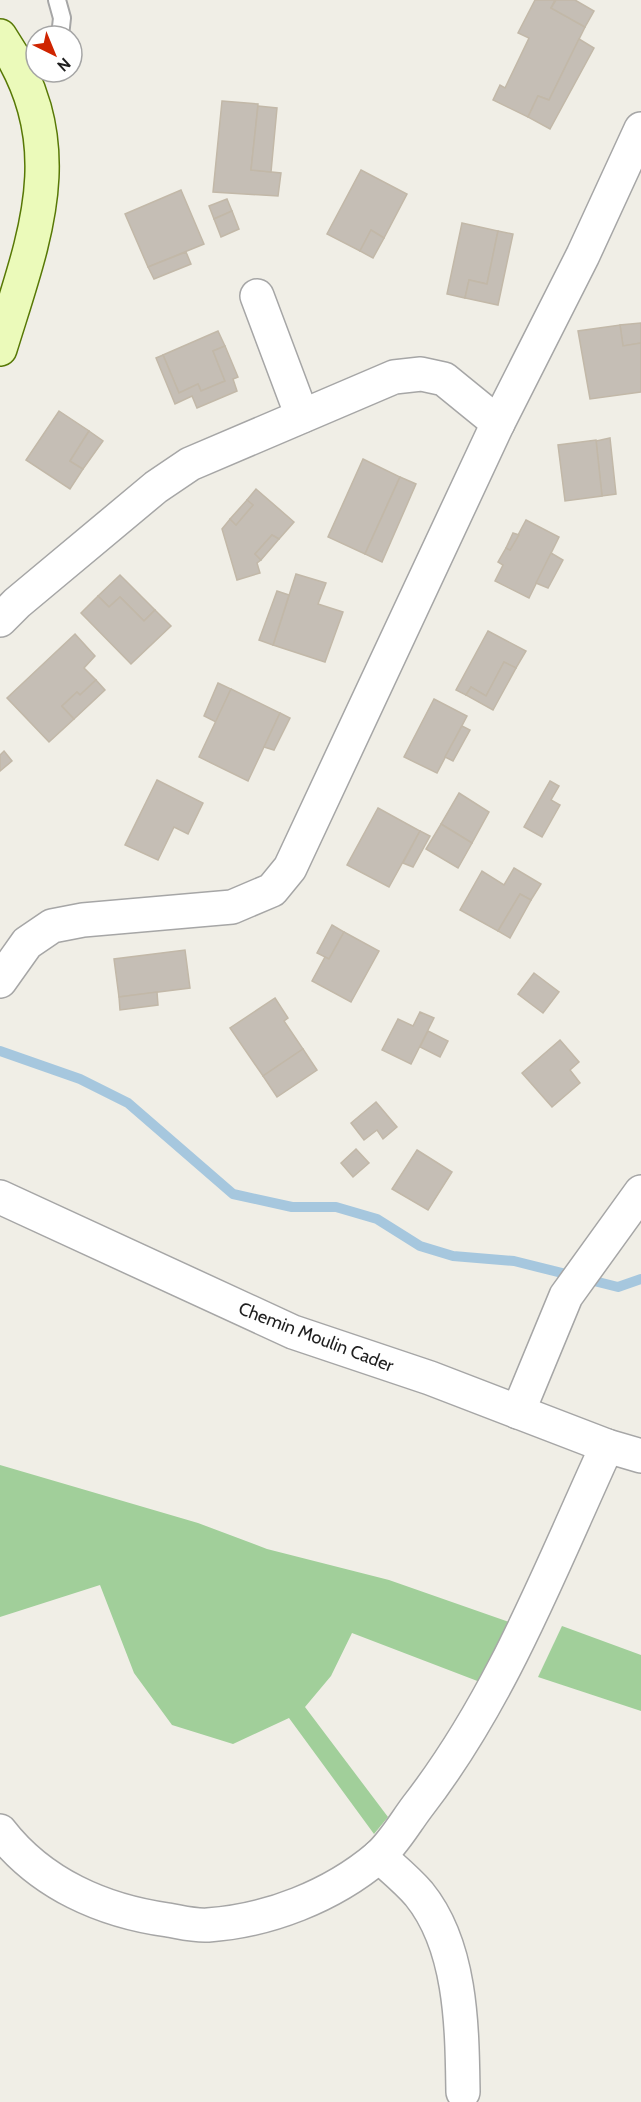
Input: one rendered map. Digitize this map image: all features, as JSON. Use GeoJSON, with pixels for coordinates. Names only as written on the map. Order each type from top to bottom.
{"type":"FeatureCollection","features":[{"type":"Feature","properties":{"kind":"street"},"geometry":{"type":"LineString","coordinates":[[0,36],[24,68]]}},
{"type":"Feature","properties":{"kind":"street"},"geometry":{"type":"LineString","coordinates":[[0,349],[36,228],[43,174],[36,84]]}},
{"type":"Feature","properties":{"kind":"street"},"geometry":{"type":"LineString","coordinates":[[0,981],[27,943],[52,926],[83,920],[214,909],[253,900],[272,890],[290,868],[498,423],[583,255],[641,129]]}},
{"type":"Feature","properties":{"kind":"street"},"geometry":{"type":"LineString","coordinates":[[257,296],[302,416]]}},
{"type":"Feature","properties":{"kind":"street"},"geometry":{"type":"LineString","coordinates":[[0,620],[16,603],[190,464],[394,376],[421,374],[444,379],[498,423]]}},
{"type":"Feature","properties":{"kind":"street"},"geometry":{"type":"LineString","coordinates":[[518,1412],[566,1296],[641,1192]]}},
{"type":"Feature","properties":{"kind":"street","name":"Chemin Moulin Cader"},"geometry":{"type":"LineString","coordinates":[[0,1197],[293,1332],[430,1378],[607,1446],[641,1456]]}},
{"type":"Feature","properties":{"kind":"street"},"geometry":{"type":"LineString","coordinates":[[1,1835],[17,1852],[73,1893],[132,1915],[207,1925],[272,1915],[335,1887],[380,1856],[433,1787],[474,1727],[499,1681],[607,1446]]}},
{"type":"Feature","properties":{"kind":"street"},"geometry":{"type":"LineString","coordinates":[[380,1856],[419,1895],[439,1928],[454,1975],[462,2023],[463,2092]]}},
{"type":"Feature","properties":{"kind":"lane"},"geometry":{"type":"LineString","coordinates":[[57,0],[61,24]]}},
{"type":"Feature","properties":{"kind":"green space"},"geometry":{"type":"Polygon","coordinates":[[[0,1465],[198,1523],[267,1549],[389,1580],[509,1622],[480,1682],[352,1633],[331,1676],[305,1707],[388,1817],[374,1834],[289,1718],[233,1744],[172,1725],[134,1673],[100,1585],[0,1617],[0,1465]]]}},
{"type":"Feature","properties":{"kind":"green space"},"geometry":{"type":"Polygon","coordinates":[[[562,1626],[641,1655],[641,1711],[538,1677],[562,1626]]]}},
{"type":"Feature","properties":{"kind":"building"},"geometry":{"type":"Polygon","coordinates":[[[535,0],[555,0],[551,8],[585,27],[549,100],[538,96],[528,117],[493,100],[500,85],[505,88],[529,38],[518,33],[535,0]]]}},
{"type":"Feature","properties":{"kind":"building"},"geometry":{"type":"Polygon","coordinates":[[[556,0],[575,0],[594,11],[585,27],[551,8],[556,0]]]}},
{"type":"Feature","properties":{"kind":"building"},"geometry":{"type":"Polygon","coordinates":[[[579,39],[594,48],[550,129],[528,117],[538,96],[549,100],[579,39]]]}},
{"type":"Feature","properties":{"kind":"building"},"geometry":{"type":"Polygon","coordinates":[[[222,101],[258,104],[251,170],[281,173],[278,196],[213,192],[222,101]]]}},
{"type":"Feature","properties":{"kind":"building"},"geometry":{"type":"Polygon","coordinates":[[[258,106],[277,108],[271,172],[251,170],[258,106]]]}},
{"type":"Feature","properties":{"kind":"building"},"geometry":{"type":"Polygon","coordinates":[[[361,170],[407,194],[384,238],[371,230],[360,251],[327,234],[361,170]]]}},
{"type":"Feature","properties":{"kind":"building"},"geometry":{"type":"Polygon","coordinates":[[[181,190],[204,244],[148,267],[125,214],[181,190]]]}},
{"type":"Feature","properties":{"kind":"building"},"geometry":{"type":"Polygon","coordinates":[[[227,199],[232,211],[214,219],[209,206],[227,199]]]}},
{"type":"Feature","properties":{"kind":"building"},"geometry":{"type":"Polygon","coordinates":[[[232,211],[239,229],[221,237],[214,219],[232,211]]]}},
{"type":"Feature","properties":{"kind":"building"},"geometry":{"type":"Polygon","coordinates":[[[462,223],[498,231],[487,284],[469,280],[465,298],[447,294],[462,223]]]}},
{"type":"Feature","properties":{"kind":"building"},"geometry":{"type":"Polygon","coordinates":[[[371,230],[384,238],[373,258],[360,251],[371,230]]]}},
{"type":"Feature","properties":{"kind":"building"},"geometry":{"type":"Polygon","coordinates":[[[498,231],[513,234],[498,305],[465,298],[469,280],[487,284],[498,231]]]}},
{"type":"Feature","properties":{"kind":"building"},"geometry":{"type":"Polygon","coordinates":[[[186,252],[191,264],[154,279],[148,267],[186,252]]]}},
{"type":"Feature","properties":{"kind":"building"},"geometry":{"type":"Polygon","coordinates":[[[641,323],[641,343],[623,346],[620,325],[641,323]]]}},
{"type":"Feature","properties":{"kind":"building"},"geometry":{"type":"Polygon","coordinates":[[[620,325],[623,346],[641,343],[641,392],[590,399],[578,331],[620,325]]]}},
{"type":"Feature","properties":{"kind":"building"},"geometry":{"type":"Polygon","coordinates":[[[218,331],[225,346],[213,351],[225,381],[201,391],[198,384],[179,393],[163,355],[218,331]]]}},
{"type":"Feature","properties":{"kind":"building"},"geometry":{"type":"Polygon","coordinates":[[[225,346],[238,377],[233,379],[237,391],[197,408],[192,396],[175,404],[156,358],[163,355],[179,393],[198,384],[201,391],[225,381],[213,351],[225,346]]]}},
{"type":"Feature","properties":{"kind":"building"},"geometry":{"type":"Polygon","coordinates":[[[59,411],[89,431],[70,461],[83,469],[70,489],[26,460],[59,411]]]}},
{"type":"Feature","properties":{"kind":"building"},"geometry":{"type":"Polygon","coordinates":[[[89,431],[103,441],[83,469],[70,461],[89,431]]]}},
{"type":"Feature","properties":{"kind":"building"},"geometry":{"type":"Polygon","coordinates":[[[610,438],[616,494],[602,496],[596,441],[610,438]]]}},
{"type":"Feature","properties":{"kind":"building"},"geometry":{"type":"Polygon","coordinates":[[[596,440],[602,496],[565,501],[558,445],[596,440]]]}},
{"type":"Feature","properties":{"kind":"building"},"geometry":{"type":"Polygon","coordinates":[[[363,459],[400,477],[365,554],[328,537],[363,459]]]}},
{"type":"Feature","properties":{"kind":"building"},"geometry":{"type":"Polygon","coordinates":[[[400,477],[416,484],[382,562],[365,554],[400,477]]]}},
{"type":"Feature","properties":{"kind":"building"},"geometry":{"type":"Polygon","coordinates":[[[256,489],[294,522],[279,539],[272,535],[255,554],[261,560],[257,563],[260,573],[237,580],[222,529],[230,519],[236,525],[253,505],[247,500],[256,489]]]}},
{"type":"Feature","properties":{"kind":"building"},"geometry":{"type":"Polygon","coordinates":[[[247,500],[253,505],[236,525],[230,519],[247,500]]]}},
{"type":"Feature","properties":{"kind":"building"},"geometry":{"type":"Polygon","coordinates":[[[526,520],[559,537],[529,598],[495,581],[503,565],[498,562],[506,548],[510,550],[526,520]]]}},
{"type":"Feature","properties":{"kind":"building"},"geometry":{"type":"Polygon","coordinates":[[[513,533],[519,535],[510,550],[506,548],[513,533]]]}},
{"type":"Feature","properties":{"kind":"building"},"geometry":{"type":"Polygon","coordinates":[[[272,535],[279,539],[261,560],[255,554],[272,535]]]}},
{"type":"Feature","properties":{"kind":"building"},"geometry":{"type":"Polygon","coordinates":[[[551,553],[563,560],[548,588],[536,583],[551,553]]]}},
{"type":"Feature","properties":{"kind":"building"},"geometry":{"type":"Polygon","coordinates":[[[296,574],[326,583],[318,604],[343,612],[325,662],[273,645],[296,574]]]}},
{"type":"Feature","properties":{"kind":"building"},"geometry":{"type":"Polygon","coordinates":[[[120,575],[155,610],[144,621],[120,597],[109,607],[98,596],[120,575]]]}},
{"type":"Feature","properties":{"kind":"building"},"geometry":{"type":"Polygon","coordinates":[[[277,591],[289,595],[273,645],[259,640],[277,591]]]}},
{"type":"Feature","properties":{"kind":"building"},"geometry":{"type":"Polygon","coordinates":[[[98,596],[109,607],[120,597],[144,621],[155,610],[171,626],[131,664],[81,613],[98,596]]]}},
{"type":"Feature","properties":{"kind":"building"},"geometry":{"type":"Polygon","coordinates":[[[488,631],[526,651],[516,668],[504,662],[486,696],[471,687],[466,695],[456,690],[488,631]]]}},
{"type":"Feature","properties":{"kind":"building"},"geometry":{"type":"Polygon","coordinates":[[[75,634],[95,656],[84,668],[96,680],[80,695],[77,692],[62,706],[74,719],[49,742],[7,698],[75,634]]]}},
{"type":"Feature","properties":{"kind":"building"},"geometry":{"type":"Polygon","coordinates":[[[504,662],[516,668],[493,710],[466,695],[471,687],[486,696],[504,662]]]}},
{"type":"Feature","properties":{"kind":"building"},"geometry":{"type":"Polygon","coordinates":[[[96,680],[105,690],[74,719],[62,706],[77,692],[80,695],[96,680]]]}},
{"type":"Feature","properties":{"kind":"building"},"geometry":{"type":"Polygon","coordinates":[[[218,683],[231,689],[216,722],[204,716],[218,683]]]}},
{"type":"Feature","properties":{"kind":"building"},"geometry":{"type":"Polygon","coordinates":[[[231,689],[280,713],[248,781],[199,757],[231,689]]]}},
{"type":"Feature","properties":{"kind":"building"},"geometry":{"type":"Polygon","coordinates":[[[434,699],[467,716],[437,773],[404,757],[434,699]]]}},
{"type":"Feature","properties":{"kind":"building"},"geometry":{"type":"Polygon","coordinates":[[[280,713],[290,718],[274,750],[264,747],[280,713]]]}},
{"type":"Feature","properties":{"kind":"building"},"geometry":{"type":"Polygon","coordinates":[[[462,726],[470,730],[453,761],[445,757],[462,726]]]}},
{"type":"Feature","properties":{"kind":"building"},"geometry":{"type":"Polygon","coordinates":[[[4,751],[12,761],[0,771],[0,755],[4,751]]]}},
{"type":"Feature","properties":{"kind":"building"},"geometry":{"type":"Polygon","coordinates":[[[157,780],[203,803],[188,834],[174,827],[158,860],[125,845],[157,780]]]}},
{"type":"Feature","properties":{"kind":"building"},"geometry":{"type":"Polygon","coordinates":[[[550,781],[559,786],[551,800],[560,805],[542,837],[524,827],[550,781]]]}},
{"type":"Feature","properties":{"kind":"building"},"geometry":{"type":"Polygon","coordinates":[[[459,793],[489,812],[472,843],[441,824],[459,793]]]}},
{"type":"Feature","properties":{"kind":"building"},"geometry":{"type":"Polygon","coordinates":[[[378,808],[420,831],[389,887],[347,865],[378,808]]]}},
{"type":"Feature","properties":{"kind":"building"},"geometry":{"type":"Polygon","coordinates":[[[441,824],[472,843],[458,868],[426,849],[441,824]]]}},
{"type":"Feature","properties":{"kind":"building"},"geometry":{"type":"Polygon","coordinates":[[[420,831],[430,836],[413,867],[403,863],[420,831]]]}},
{"type":"Feature","properties":{"kind":"building"},"geometry":{"type":"Polygon","coordinates":[[[514,868],[541,884],[531,900],[520,894],[498,931],[460,910],[482,871],[504,885],[514,868]]]}},
{"type":"Feature","properties":{"kind":"building"},"geometry":{"type":"Polygon","coordinates":[[[520,894],[531,900],[510,938],[498,931],[520,894]]]}},
{"type":"Feature","properties":{"kind":"building"},"geometry":{"type":"Polygon","coordinates":[[[332,925],[344,932],[329,959],[317,953],[332,925]]]}},
{"type":"Feature","properties":{"kind":"building"},"geometry":{"type":"Polygon","coordinates":[[[344,932],[379,951],[351,1002],[312,981],[325,957],[329,959],[344,932]]]}},
{"type":"Feature","properties":{"kind":"building"},"geometry":{"type":"Polygon","coordinates":[[[185,950],[190,988],[119,997],[114,959],[185,950]]]}},
{"type":"Feature","properties":{"kind":"building"},"geometry":{"type":"Polygon","coordinates":[[[534,973],[559,992],[543,1013],[518,994],[534,973]]]}},
{"type":"Feature","properties":{"kind":"building"},"geometry":{"type":"Polygon","coordinates":[[[157,992],[158,1005],[120,1010],[119,997],[157,992]]]}},
{"type":"Feature","properties":{"kind":"building"},"geometry":{"type":"Polygon","coordinates":[[[275,998],[288,1018],[284,1021],[303,1049],[263,1076],[230,1028],[275,998]]]}},
{"type":"Feature","properties":{"kind":"building"},"geometry":{"type":"Polygon","coordinates":[[[420,1012],[434,1018],[411,1064],[382,1050],[398,1019],[413,1026],[420,1012]]]}},
{"type":"Feature","properties":{"kind":"building"},"geometry":{"type":"Polygon","coordinates":[[[428,1031],[448,1041],[440,1057],[420,1047],[428,1031]]]}},
{"type":"Feature","properties":{"kind":"building"},"geometry":{"type":"Polygon","coordinates":[[[560,1040],[579,1062],[570,1070],[580,1083],[552,1107],[522,1073],[560,1040]]]}},
{"type":"Feature","properties":{"kind":"building"},"geometry":{"type":"Polygon","coordinates":[[[303,1049],[317,1070],[277,1097],[263,1076],[303,1049]]]}},
{"type":"Feature","properties":{"kind":"building"},"geometry":{"type":"Polygon","coordinates":[[[376,1102],[397,1127],[383,1139],[377,1130],[364,1140],[351,1123],[376,1102]]]}},
{"type":"Feature","properties":{"kind":"building"},"geometry":{"type":"Polygon","coordinates":[[[356,1149],[369,1163],[353,1177],[341,1163],[356,1149]]]}},
{"type":"Feature","properties":{"kind":"building"},"geometry":{"type":"Polygon","coordinates":[[[417,1150],[452,1172],[428,1210],[392,1189],[417,1150]]]}},
{"type":"Feature","properties":{"kind":"waterway"},"geometry":{"type":"LineString","coordinates":[[0,1051],[80,1079],[128,1103],[233,1194],[292,1207],[336,1207],[377,1219],[420,1246],[453,1256],[514,1261],[618,1287],[641,1279]]}}]}
